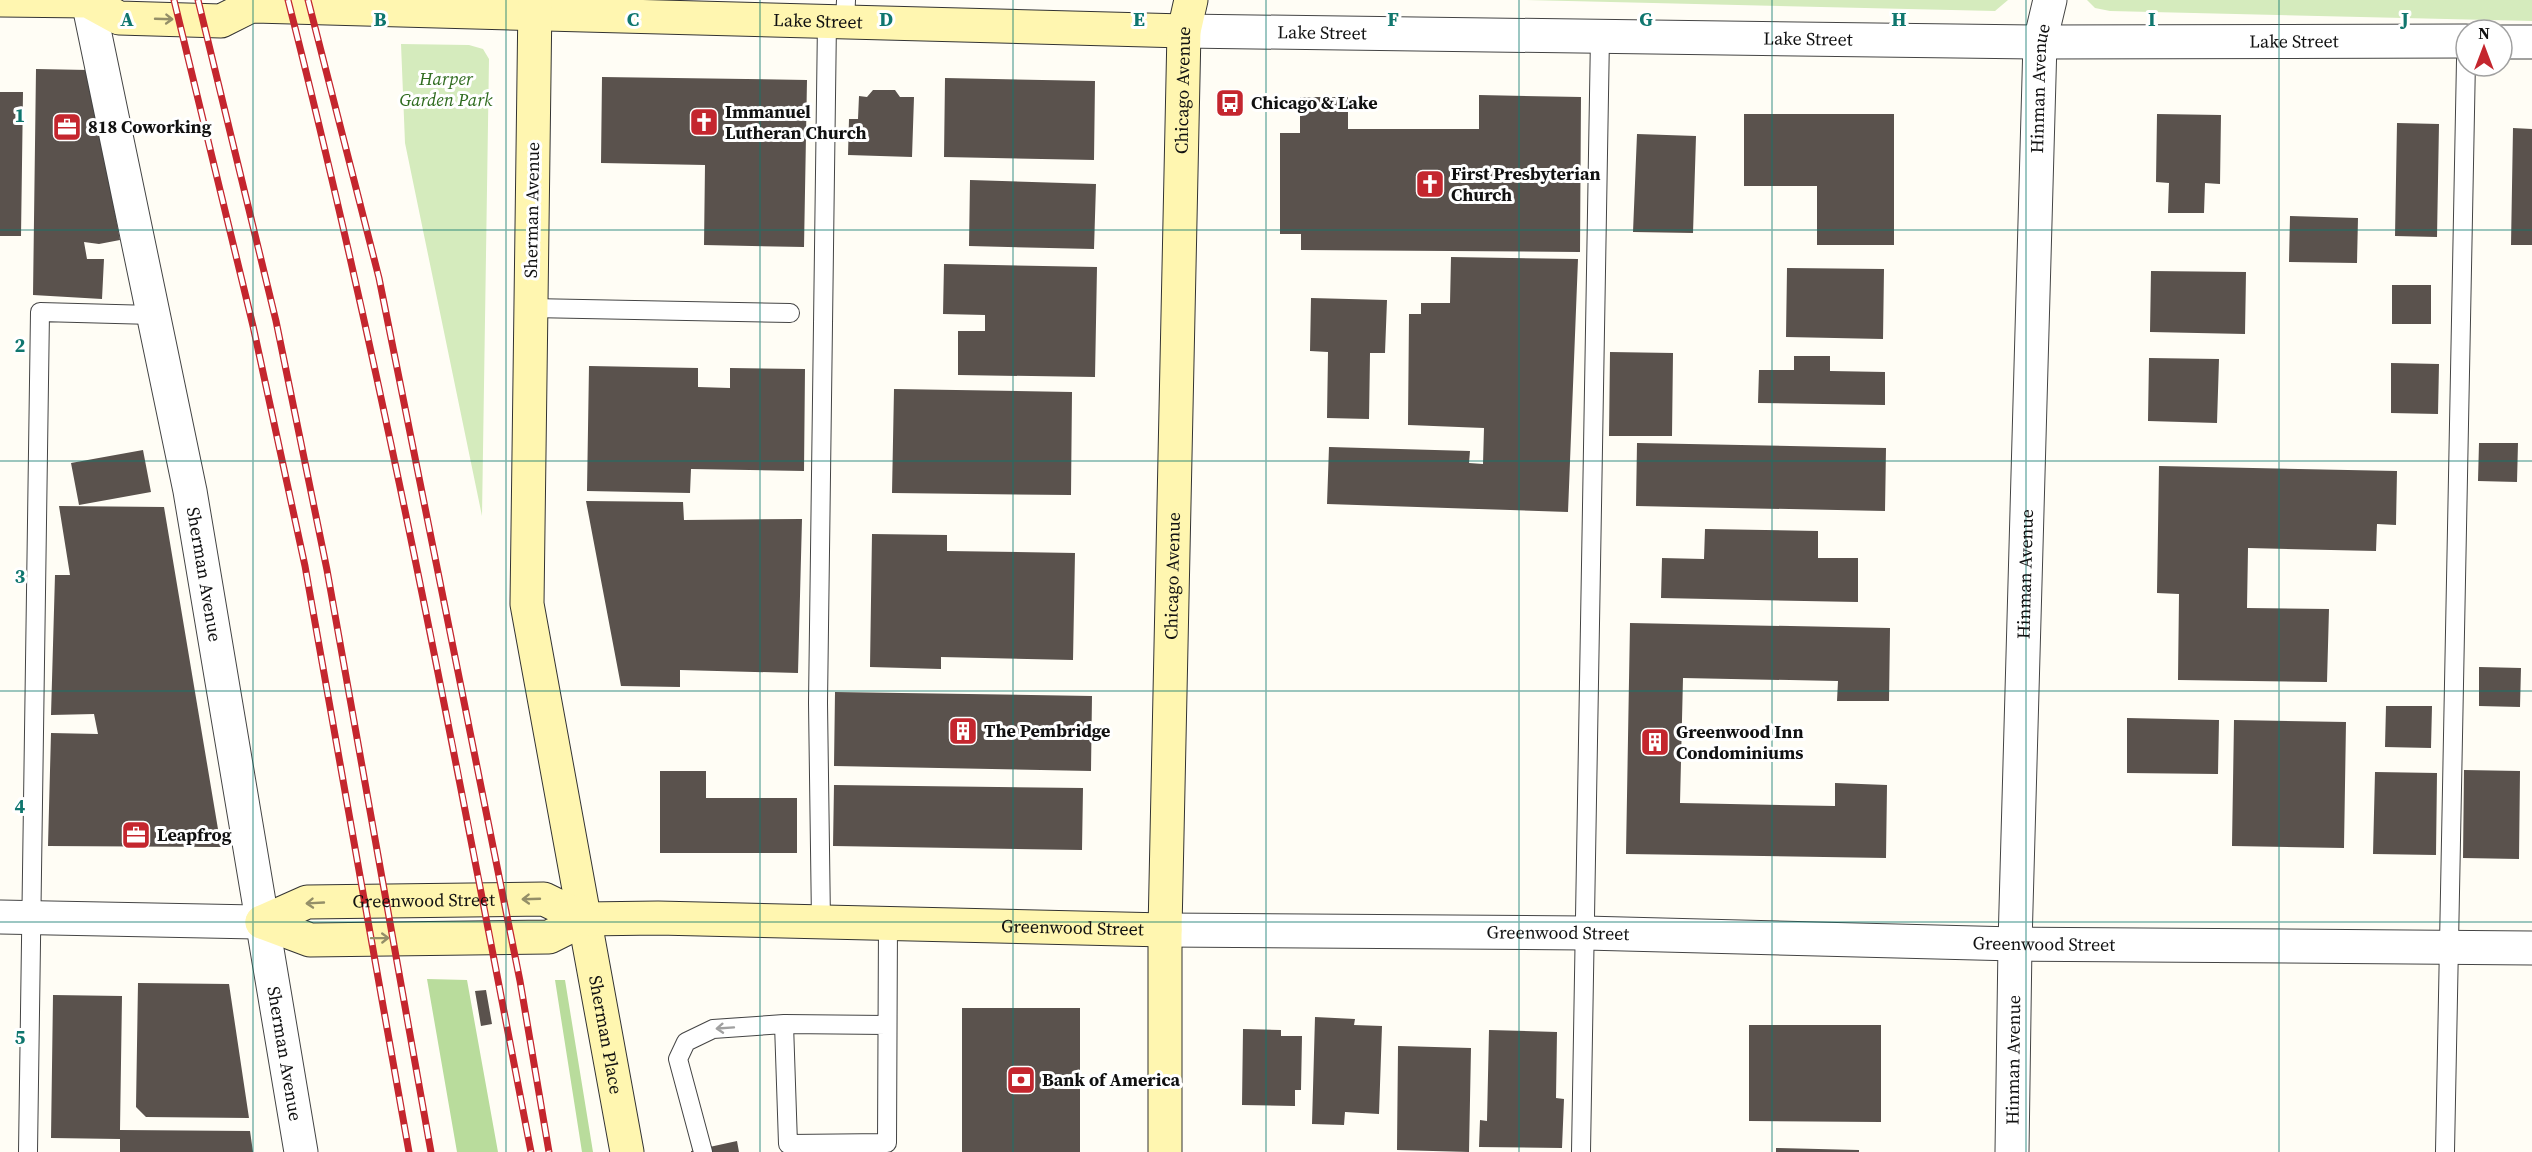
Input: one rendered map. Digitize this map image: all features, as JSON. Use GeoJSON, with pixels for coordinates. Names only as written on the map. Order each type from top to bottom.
{"type":"FeatureCollection","features":[{"type":"Feature","properties":{"kind":"street","name":"Lake Street"},"geometry":{"type":"LineString","coordinates":[[0,0],[90,1],[120,18],[222,21],[245,3],[358,4],[839,14],[1187,16],[1600,36],[2040,42],[2454,41]]}},
{"type":"Feature","properties":{"kind":"street","name":"Hinman Avenue"},"geometry":{"type":"LineString","coordinates":[[2012,1152],[2015,944],[2040,42],[2050,0]]}},
{"type":"Feature","properties":{"kind":"street","name":"Sherman Avenue"},"geometry":{"type":"LineString","coordinates":[[90,1],[190,491],[301,1152]]}},
{"type":"Feature","properties":{"kind":"street","name":"Sherman Avenue"},"geometry":{"type":"LineString","coordinates":[[534,6],[527,604],[585,919]]}},
{"type":"Feature","properties":{"kind":"street","name":"Chicago Avenue"},"geometry":{"type":"LineString","coordinates":[[1165,1152],[1165,930],[1187,16]]}},
{"type":"Feature","properties":{"kind":"street"},"geometry":{"type":"LineString","coordinates":[[2514,42],[2532,42]]}},
{"type":"Feature","properties":{"kind":"street","name":"Greenwood Street"},"geometry":{"type":"LineString","coordinates":[[16,917],[262,922],[310,940],[549,937],[585,919],[1165,930],[1585,933],[2015,944],[2532,948]]}},
{"type":"Feature","properties":{"kind":"street","name":"Sherman Place"},"geometry":{"type":"LineString","coordinates":[[585,919],[627,1152]]}},
{"type":"Feature","properties":{"kind":"lane"},"geometry":{"type":"LineString","coordinates":[[821,922],[818,703],[839,14]]}},
{"type":"Feature","properties":{"kind":"lane"},"geometry":{"type":"LineString","coordinates":[[1581,1152],[1600,36]]}},
{"type":"Feature","properties":{"kind":"lane"},"geometry":{"type":"LineString","coordinates":[[2445,1152],[2466,78]]}},
{"type":"Feature","properties":{"kind":"lane"},"geometry":{"type":"LineString","coordinates":[[531,309],[790,313]]}},
{"type":"Feature","properties":{"kind":"lane"},"geometry":{"type":"LineString","coordinates":[[28,1152],[16,917],[40,312],[153,315]]}},
{"type":"Feature","properties":{"kind":"lane"},"geometry":{"type":"LineString","coordinates":[[784,1024],[788,1148],[886,1143],[888,923]]}},
{"type":"Feature","properties":{"kind":"lane"},"geometry":{"type":"LineString","coordinates":[[703,1152],[678,1059],[686,1042],[713,1029],[784,1024],[887,1025]]}},
{"type":"Feature","properties":{"kind":"green space"},"geometry":{"type":"Polygon","coordinates":[[[1526,0],[2008,0],[1995,11],[1526,0]]]}},
{"type":"Feature","properties":{"kind":"green space"},"geometry":{"type":"Polygon","coordinates":[[[2087,0],[2532,0],[2532,21],[2514,21],[2514,18],[2454,19],[2110,11],[2095,8],[2087,0]]]}},
{"type":"Feature","properties":{"kind":"green space","name":"Harper Garden Park"},"geometry":{"type":"Polygon","coordinates":[[[401,44],[469,45],[483,49],[489,59],[482,516],[405,143],[401,44]]]}},
{"type":"Feature","properties":{"kind":"green space"},"geometry":{"type":"Polygon","coordinates":[[[427,979],[467,980],[498,1152],[457,1152],[427,979]]]}},
{"type":"Feature","properties":{"kind":"green space"},"geometry":{"type":"Polygon","coordinates":[[[555,980],[565,980],[593,1152],[582,1152],[555,980]]]}},
{"type":"Feature","properties":{"kind":"building"},"geometry":{"type":"Polygon","coordinates":[[[36,69],[88,70],[120,240],[99,244],[84,242],[87,259],[104,259],[102,299],[33,295],[36,69]]]}},
{"type":"Feature","properties":{"kind":"building","name":"Immanuel Lutheran Church"},"geometry":{"type":"Polygon","coordinates":[[[602,77],[807,80],[804,247],[704,245],[705,165],[601,163],[602,77]]]}},
{"type":"Feature","properties":{"kind":"building"},"geometry":{"type":"Polygon","coordinates":[[[945,78],[1095,81],[1094,160],[944,157],[945,78]]]}},
{"type":"Feature","properties":{"kind":"building"},"geometry":{"type":"Polygon","coordinates":[[[873,90],[895,90],[900,97],[914,97],[912,157],[848,155],[849,119],[858,119],[859,96],[867,97],[873,90]]]}},
{"type":"Feature","properties":{"kind":"building"},"geometry":{"type":"Polygon","coordinates":[[[0,92],[23,92],[21,236],[0,236],[0,92]]]}},
{"type":"Feature","properties":{"kind":"building","name":"First Presbyterian Church"},"geometry":{"type":"Polygon","coordinates":[[[1479,95],[1581,97],[1580,252],[1301,250],[1301,234],[1280,234],[1280,133],[1300,133],[1300,97],[1348,97],[1348,129],[1479,129],[1479,95]]]}},
{"type":"Feature","properties":{"kind":"building"},"geometry":{"type":"Polygon","coordinates":[[[1744,114],[1894,114],[1894,245],[1817,245],[1817,186],[1744,186],[1744,114]]]}},
{"type":"Feature","properties":{"kind":"building"},"geometry":{"type":"Polygon","coordinates":[[[2157,114],[2221,115],[2220,184],[2205,183],[2204,213],[2168,213],[2169,183],[2156,182],[2157,114]]]}},
{"type":"Feature","properties":{"kind":"building"},"geometry":{"type":"Polygon","coordinates":[[[2397,123],[2439,124],[2437,237],[2395,236],[2397,123]]]}},
{"type":"Feature","properties":{"kind":"building"},"geometry":{"type":"Polygon","coordinates":[[[2513,128],[2532,129],[2532,245],[2511,245],[2513,128]]]}},
{"type":"Feature","properties":{"kind":"building"},"geometry":{"type":"Polygon","coordinates":[[[1637,134],[1696,136],[1693,233],[1633,232],[1637,134]]]}},
{"type":"Feature","properties":{"kind":"building"},"geometry":{"type":"Polygon","coordinates":[[[970,180],[1096,184],[1094,249],[969,246],[970,180]]]}},
{"type":"Feature","properties":{"kind":"building"},"geometry":{"type":"Polygon","coordinates":[[[2290,216],[2358,218],[2357,263],[2289,262],[2290,216]]]}},
{"type":"Feature","properties":{"kind":"building"},"geometry":{"type":"Polygon","coordinates":[[[1451,257],[1578,259],[1568,512],[1327,504],[1329,447],[1470,451],[1469,463],[1483,464],[1484,428],[1408,425],[1409,314],[1421,314],[1421,303],[1450,303],[1451,257]]]}},
{"type":"Feature","properties":{"kind":"building"},"geometry":{"type":"Polygon","coordinates":[[[944,264],[1097,267],[1095,377],[958,375],[958,331],[985,331],[985,315],[943,314],[944,264]]]}},
{"type":"Feature","properties":{"kind":"building"},"geometry":{"type":"Polygon","coordinates":[[[1787,268],[1884,269],[1883,339],[1786,337],[1787,268]]]}},
{"type":"Feature","properties":{"kind":"building"},"geometry":{"type":"Polygon","coordinates":[[[2151,271],[2246,272],[2245,334],[2150,332],[2151,271]]]}},
{"type":"Feature","properties":{"kind":"building"},"geometry":{"type":"Polygon","coordinates":[[[2392,285],[2431,285],[2431,324],[2392,324],[2392,285]]]}},
{"type":"Feature","properties":{"kind":"building"},"geometry":{"type":"Polygon","coordinates":[[[1311,298],[1387,300],[1385,353],[1370,353],[1369,419],[1327,418],[1328,352],[1310,351],[1311,298]]]}},
{"type":"Feature","properties":{"kind":"building"},"geometry":{"type":"Polygon","coordinates":[[[1610,352],[1673,353],[1672,436],[1609,436],[1610,352]]]}},
{"type":"Feature","properties":{"kind":"building"},"geometry":{"type":"Polygon","coordinates":[[[1794,356],[1830,356],[1830,371],[1885,372],[1885,405],[1758,403],[1759,370],[1794,370],[1794,356]]]}},
{"type":"Feature","properties":{"kind":"building"},"geometry":{"type":"Polygon","coordinates":[[[2149,358],[2219,359],[2217,423],[2148,421],[2149,358]]]}},
{"type":"Feature","properties":{"kind":"building"},"geometry":{"type":"Polygon","coordinates":[[[2391,363],[2439,364],[2438,414],[2391,413],[2391,363]]]}},
{"type":"Feature","properties":{"kind":"building"},"geometry":{"type":"Polygon","coordinates":[[[589,366],[698,368],[698,387],[730,388],[730,368],[805,369],[804,471],[691,469],[690,493],[587,491],[589,366]]]}},
{"type":"Feature","properties":{"kind":"building"},"geometry":{"type":"Polygon","coordinates":[[[894,389],[1072,392],[1071,495],[892,493],[894,389]]]}},
{"type":"Feature","properties":{"kind":"building"},"geometry":{"type":"Polygon","coordinates":[[[1637,443],[1886,448],[1885,511],[1636,506],[1637,443]]]}},
{"type":"Feature","properties":{"kind":"building"},"geometry":{"type":"Polygon","coordinates":[[[2479,443],[2518,443],[2517,482],[2478,481],[2479,443]]]}},
{"type":"Feature","properties":{"kind":"building"},"geometry":{"type":"Polygon","coordinates":[[[143,450],[151,492],[79,505],[71,463],[143,450]]]}},
{"type":"Feature","properties":{"kind":"building"},"geometry":{"type":"Polygon","coordinates":[[[2159,466],[2397,471],[2396,525],[2377,524],[2376,551],[2248,548],[2247,608],[2329,609],[2327,682],[2178,680],[2179,594],[2157,593],[2159,466]]]}},
{"type":"Feature","properties":{"kind":"building"},"geometry":{"type":"Polygon","coordinates":[[[586,501],[683,502],[684,520],[802,519],[798,673],[680,670],[680,687],[621,686],[586,501]]]}},
{"type":"Feature","properties":{"kind":"building"},"geometry":{"type":"Polygon","coordinates":[[[59,506],[164,507],[221,847],[48,846],[51,733],[98,734],[94,714],[51,715],[55,575],[70,575],[59,506]]]}},
{"type":"Feature","properties":{"kind":"building"},"geometry":{"type":"Polygon","coordinates":[[[1705,529],[1818,531],[1818,558],[1858,558],[1858,602],[1661,598],[1662,558],[1704,559],[1705,529]]]}},
{"type":"Feature","properties":{"kind":"building"},"geometry":{"type":"Polygon","coordinates":[[[872,534],[947,535],[947,551],[1075,553],[1073,660],[941,657],[941,669],[870,667],[872,534]]]}},
{"type":"Feature","properties":{"kind":"building","name":"Greenwood Inn Condominiums"},"geometry":{"type":"Polygon","coordinates":[[[1630,623],[1890,628],[1889,701],[1837,701],[1838,681],[1683,678],[1680,803],[1835,806],[1835,783],[1887,785],[1886,858],[1626,854],[1630,623]]]}},
{"type":"Feature","properties":{"kind":"building"},"geometry":{"type":"Polygon","coordinates":[[[2479,667],[2521,668],[2520,707],[2479,706],[2479,667]]]}},
{"type":"Feature","properties":{"kind":"building","name":"The Pembridge"},"geometry":{"type":"Polygon","coordinates":[[[835,692],[1092,696],[1091,771],[834,766],[835,692]]]}},
{"type":"Feature","properties":{"kind":"building"},"geometry":{"type":"Polygon","coordinates":[[[2386,706],[2432,706],[2431,748],[2385,747],[2386,706]]]}},
{"type":"Feature","properties":{"kind":"building"},"geometry":{"type":"Polygon","coordinates":[[[2127,718],[2219,720],[2218,774],[2127,773],[2127,718]]]}},
{"type":"Feature","properties":{"kind":"building"},"geometry":{"type":"Polygon","coordinates":[[[2234,720],[2346,722],[2344,848],[2232,846],[2234,720]]]}},
{"type":"Feature","properties":{"kind":"building"},"geometry":{"type":"Polygon","coordinates":[[[2464,770],[2520,771],[2519,859],[2463,858],[2464,770]]]}},
{"type":"Feature","properties":{"kind":"building"},"geometry":{"type":"Polygon","coordinates":[[[660,771],[706,771],[706,798],[797,798],[797,853],[660,853],[660,771]]]}},
{"type":"Feature","properties":{"kind":"building"},"geometry":{"type":"Polygon","coordinates":[[[2375,772],[2437,773],[2436,855],[2373,854],[2375,772]]]}},
{"type":"Feature","properties":{"kind":"building"},"geometry":{"type":"Polygon","coordinates":[[[834,785],[1083,788],[1082,850],[833,846],[834,785]]]}},
{"type":"Feature","properties":{"kind":"building"},"geometry":{"type":"Polygon","coordinates":[[[138,983],[229,984],[249,1118],[146,1117],[136,1107],[138,983]]]}},
{"type":"Feature","properties":{"kind":"building"},"geometry":{"type":"Polygon","coordinates":[[[486,990],[492,1024],[481,1026],[475,991],[486,990]]]}},
{"type":"Feature","properties":{"kind":"building"},"geometry":{"type":"Polygon","coordinates":[[[53,995],[122,996],[120,1130],[250,1131],[253,1152],[120,1152],[120,1139],[51,1138],[53,995]]]}},
{"type":"Feature","properties":{"kind":"building","name":"Bank of America"},"geometry":{"type":"Polygon","coordinates":[[[962,1008],[1080,1008],[1080,1152],[962,1152],[962,1008]]]}},
{"type":"Feature","properties":{"kind":"building"},"geometry":{"type":"Polygon","coordinates":[[[1315,1017],[1355,1019],[1354,1025],[1382,1026],[1379,1114],[1345,1112],[1344,1125],[1312,1124],[1315,1017]]]}},
{"type":"Feature","properties":{"kind":"building"},"geometry":{"type":"Polygon","coordinates":[[[1749,1025],[1881,1025],[1881,1122],[1749,1121],[1749,1025]]]}},
{"type":"Feature","properties":{"kind":"building"},"geometry":{"type":"Polygon","coordinates":[[[1243,1029],[1281,1030],[1281,1036],[1302,1036],[1301,1090],[1295,1090],[1295,1106],[1242,1105],[1243,1029]]]}},
{"type":"Feature","properties":{"kind":"building"},"geometry":{"type":"Polygon","coordinates":[[[1489,1030],[1557,1032],[1556,1098],[1564,1099],[1562,1148],[1479,1147],[1480,1120],[1487,1121],[1489,1030]]]}},
{"type":"Feature","properties":{"kind":"building"},"geometry":{"type":"Polygon","coordinates":[[[1398,1046],[1471,1048],[1469,1152],[1397,1150],[1398,1046]]]}},
{"type":"Feature","properties":{"kind":"building"},"geometry":{"type":"Polygon","coordinates":[[[737,1141],[739,1152],[691,1152],[691,1151],[737,1141]]]}},
{"type":"Feature","properties":{"kind":"building"},"geometry":{"type":"Polygon","coordinates":[[[1776,1148],[1859,1150],[1859,1152],[1776,1152],[1776,1148]]]}},
{"type":"Feature","properties":{"kind":"railway"},"geometry":{"type":"LineString","coordinates":[[174,0],[253,326],[305,566],[409,1152]]}},
{"type":"Feature","properties":{"kind":"railway"},"geometry":{"type":"LineString","coordinates":[[198,0],[276,321],[327,570],[431,1152]]}},
{"type":"Feature","properties":{"kind":"railway"},"geometry":{"type":"LineString","coordinates":[[288,0],[388,430],[531,1152]]}},
{"type":"Feature","properties":{"kind":"railway"},"geometry":{"type":"LineString","coordinates":[[308,0],[379,278],[520,981],[549,1152]]}},
{"type":"Feature","properties":{"kind":"place","name":"Chicago & Lake"},"geometry":{"type":"Point","coordinates":[1230,103]}},
{"type":"Feature","properties":{"kind":"place","name":"Immanuel Lutheran Church"},"geometry":{"type":"Point","coordinates":[704,122]}},
{"type":"Feature","properties":{"kind":"place","name":"818 Coworking"},"geometry":{"type":"Point","coordinates":[67,127]}},
{"type":"Feature","properties":{"kind":"place","name":"First Presbyterian Church"},"geometry":{"type":"Point","coordinates":[1430,184]}},
{"type":"Feature","properties":{"kind":"place","name":"The Pembridge"},"geometry":{"type":"Point","coordinates":[963,731]}},
{"type":"Feature","properties":{"kind":"place","name":"Greenwood Inn Condominiums"},"geometry":{"type":"Point","coordinates":[1655,742]}},
{"type":"Feature","properties":{"kind":"place","name":"Leapfrog"},"geometry":{"type":"Point","coordinates":[136,835]}},
{"type":"Feature","properties":{"kind":"place","name":"Bank of America"},"geometry":{"type":"Point","coordinates":[1021,1080]}}]}
